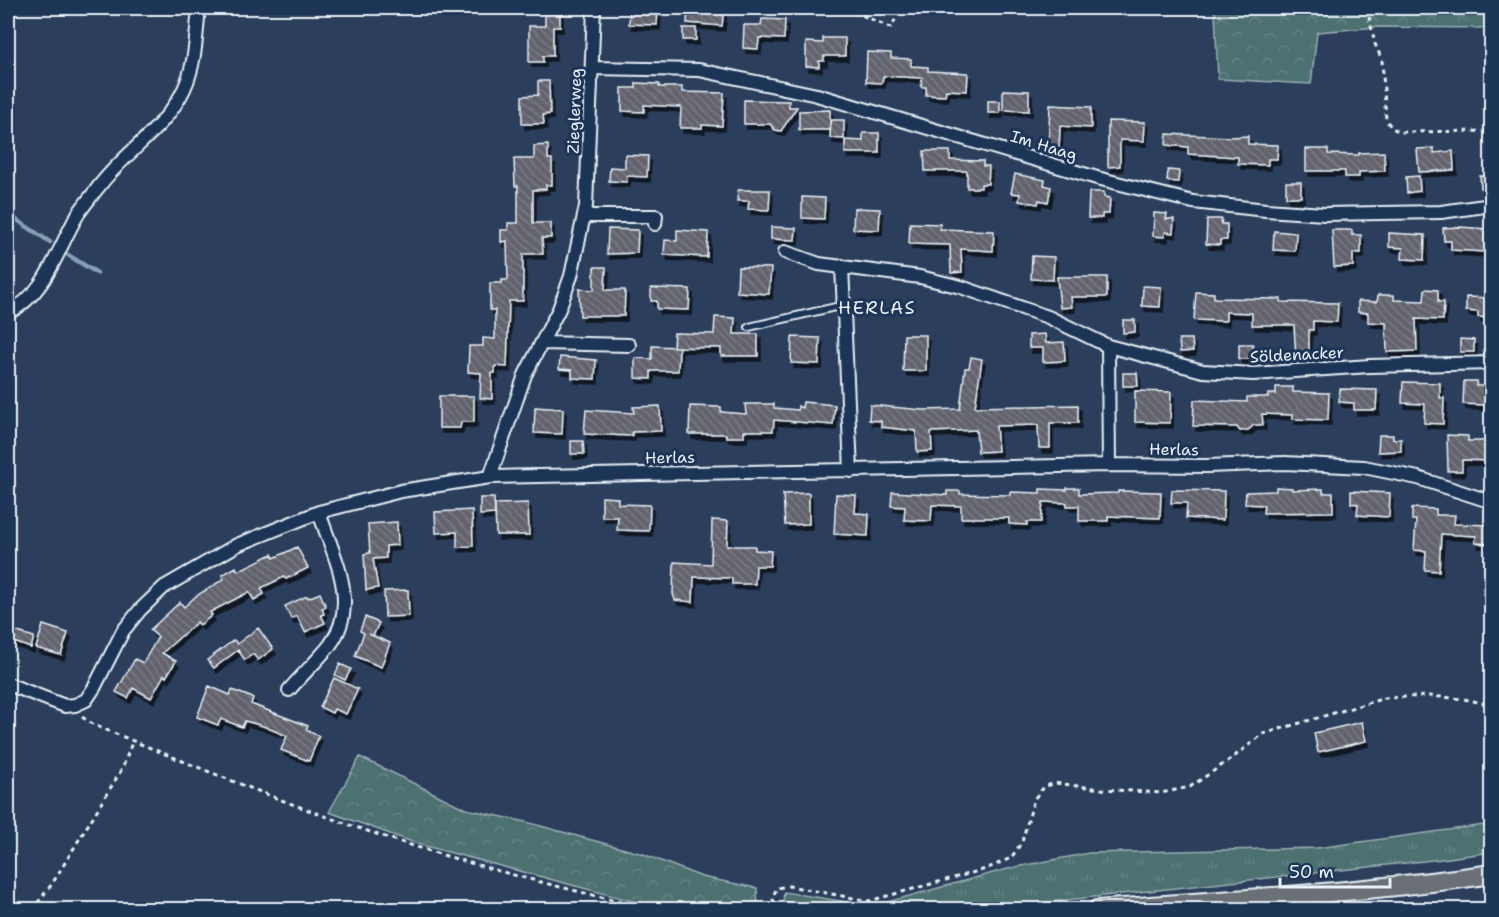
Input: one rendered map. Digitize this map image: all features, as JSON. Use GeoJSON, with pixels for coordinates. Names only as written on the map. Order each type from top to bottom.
{"type":"FeatureCollection","features":[{"type":"Feature","properties":{"kind":"main road"},"geometry":{"type":"LineString","coordinates":[[1097,909],[1253,898],[1491,874]]}},
{"type":"Feature","properties":{"kind":"street"},"geometry":{"type":"LineString","coordinates":[[8,313],[21,306],[44,282],[78,214],[102,182],[171,112],[185,88],[192,65],[199,8]]}},
{"type":"Feature","properties":{"kind":"street","name":"Zieglerweg"},"geometry":{"type":"LineString","coordinates":[[490,477],[525,375],[559,309],[571,276],[586,206],[594,8]]}},
{"type":"Feature","properties":{"kind":"street","name":"Im Haag"},"geometry":{"type":"LineString","coordinates":[[592,68],[699,69],[817,95],[1097,178],[1193,201],[1324,214],[1441,212],[1491,205]]}},
{"type":"Feature","properties":{"kind":"street"},"geometry":{"type":"LineString","coordinates":[[584,216],[656,216],[656,224]]}},
{"type":"Feature","properties":{"kind":"street","name":"Söldenacker"},"geometry":{"type":"LineString","coordinates":[[785,252],[819,264],[920,277],[990,296],[1048,317],[1108,346],[1180,366],[1227,373],[1491,363]]}},
{"type":"Feature","properties":{"kind":"street"},"geometry":{"type":"LineString","coordinates":[[842,266],[851,471]]}},
{"type":"Feature","properties":{"kind":"street"},"geometry":{"type":"LineString","coordinates":[[542,343],[629,345]]}},
{"type":"Feature","properties":{"kind":"street"},"geometry":{"type":"LineString","coordinates":[[1108,346],[1109,465]]}},
{"type":"Feature","properties":{"kind":"street","name":"Herlas"},"geometry":{"type":"LineString","coordinates":[[65,706],[86,700],[123,631],[140,610],[164,587],[237,545],[319,512],[401,491],[490,477],[1285,463],[1364,467],[1418,478],[1491,502]]}},
{"type":"Feature","properties":{"kind":"street"},"geometry":{"type":"LineString","coordinates":[[289,690],[331,643],[344,615],[343,586],[319,512]]}},
{"type":"Feature","properties":{"kind":"street"},"geometry":{"type":"LineString","coordinates":[[8,684],[65,706]]}},
{"type":"Feature","properties":{"kind":"lane"},"geometry":{"type":"LineString","coordinates":[[749,327],[845,305]]}},
{"type":"Feature","properties":{"kind":"path"},"geometry":{"type":"LineString","coordinates":[[846,8],[891,28],[901,8]]}},
{"type":"Feature","properties":{"kind":"path"},"geometry":{"type":"LineString","coordinates":[[1367,8],[1375,44],[1382,60],[1386,120],[1392,128],[1400,132],[1491,131]]}},
{"type":"Feature","properties":{"kind":"path"},"geometry":{"type":"LineString","coordinates":[[780,909],[773,900],[776,888],[789,886],[869,901],[986,869],[1011,858],[1022,842],[1034,799],[1044,787],[1055,783],[1161,793],[1190,787],[1263,734],[1385,698],[1429,696],[1464,699],[1491,705]]}},
{"type":"Feature","properties":{"kind":"path"},"geometry":{"type":"LineString","coordinates":[[65,706],[94,725],[328,816],[430,851],[600,897],[655,909]]}},
{"type":"Feature","properties":{"kind":"path"},"geometry":{"type":"LineString","coordinates":[[32,909],[52,884],[122,769],[133,740]]}},
{"type":"Feature","properties":{"kind":"green space"},"geometry":{"type":"Polygon","coordinates":[[[1206,8],[1491,8],[1491,28],[1379,27],[1317,32],[1311,84],[1218,79],[1215,12],[1206,8]]]}},
{"type":"Feature","properties":{"kind":"green space"},"geometry":{"type":"Polygon","coordinates":[[[360,757],[466,809],[526,822],[643,854],[702,877],[757,888],[758,909],[662,909],[418,844],[329,812],[360,757]]]}},
{"type":"Feature","properties":{"kind":"green space"},"geometry":{"type":"Polygon","coordinates":[[[1491,824],[1491,852],[984,909],[823,910],[783,901],[784,892],[873,906],[1011,868],[1089,853],[1317,848],[1491,824]]]}},
{"type":"Feature","properties":{"kind":"building"},"geometry":{"type":"Polygon","coordinates":[[[630,8],[658,8],[657,25],[629,24],[630,8]]]}},
{"type":"Feature","properties":{"kind":"building"},"geometry":{"type":"Polygon","coordinates":[[[688,8],[724,8],[722,26],[687,23],[688,8]]]}},
{"type":"Feature","properties":{"kind":"building"},"geometry":{"type":"Polygon","coordinates":[[[545,11],[560,11],[560,27],[553,27],[553,56],[543,56],[543,62],[529,62],[529,26],[545,26],[545,11]]]}},
{"type":"Feature","properties":{"kind":"building"},"geometry":{"type":"Polygon","coordinates":[[[762,19],[785,20],[784,39],[759,38],[758,49],[743,48],[744,25],[761,25],[762,19]]]}},
{"type":"Feature","properties":{"kind":"building"},"geometry":{"type":"Polygon","coordinates":[[[683,28],[696,28],[696,40],[683,40],[683,28]]]}},
{"type":"Feature","properties":{"kind":"building"},"geometry":{"type":"Polygon","coordinates":[[[823,38],[845,38],[845,56],[824,56],[824,61],[819,61],[819,67],[806,66],[806,42],[823,43],[823,38]]]}},
{"type":"Feature","properties":{"kind":"building"},"geometry":{"type":"Polygon","coordinates":[[[867,52],[891,53],[891,58],[911,59],[911,66],[928,67],[928,71],[968,73],[967,91],[946,90],[945,96],[926,95],[926,87],[921,87],[922,78],[883,76],[882,83],[866,82],[867,52]]]}},
{"type":"Feature","properties":{"kind":"building"},"geometry":{"type":"Polygon","coordinates":[[[538,81],[549,81],[550,114],[543,115],[544,124],[522,124],[522,96],[538,95],[538,81]]]}},
{"type":"Feature","properties":{"kind":"building"},"geometry":{"type":"Polygon","coordinates":[[[636,83],[659,84],[659,87],[682,87],[682,92],[724,93],[722,126],[702,125],[702,128],[680,128],[681,107],[644,105],[644,112],[622,111],[622,88],[636,88],[636,83]]]}},
{"type":"Feature","properties":{"kind":"building"},"geometry":{"type":"Polygon","coordinates":[[[1003,90],[1029,91],[1029,111],[1003,110],[1003,90]]]}},
{"type":"Feature","properties":{"kind":"building"},"geometry":{"type":"Polygon","coordinates":[[[744,100],[789,101],[789,107],[797,107],[781,131],[775,130],[770,124],[744,124],[744,100]]]}},
{"type":"Feature","properties":{"kind":"building"},"geometry":{"type":"Polygon","coordinates":[[[988,101],[1000,101],[1000,113],[988,113],[988,101]]]}},
{"type":"Feature","properties":{"kind":"building"},"geometry":{"type":"Polygon","coordinates":[[[1050,105],[1091,107],[1091,128],[1060,126],[1059,150],[1048,150],[1050,105]]]}},
{"type":"Feature","properties":{"kind":"building"},"geometry":{"type":"Polygon","coordinates":[[[830,110],[830,130],[799,130],[799,111],[830,110]]]}},
{"type":"Feature","properties":{"kind":"building"},"geometry":{"type":"Polygon","coordinates":[[[831,120],[844,120],[844,139],[830,138],[831,120]]]}},
{"type":"Feature","properties":{"kind":"building"},"geometry":{"type":"Polygon","coordinates":[[[1108,121],[1145,122],[1144,141],[1120,140],[1120,166],[1108,167],[1108,121]]]}},
{"type":"Feature","properties":{"kind":"building"},"geometry":{"type":"Polygon","coordinates":[[[863,133],[879,133],[879,153],[845,153],[845,140],[863,141],[863,133]]]}},
{"type":"Feature","properties":{"kind":"building"},"geometry":{"type":"Polygon","coordinates":[[[1167,134],[1248,136],[1248,144],[1278,145],[1277,159],[1268,159],[1268,165],[1238,164],[1238,157],[1188,154],[1188,147],[1166,145],[1167,134]]]}},
{"type":"Feature","properties":{"kind":"building"},"geometry":{"type":"Polygon","coordinates":[[[548,145],[548,159],[552,159],[552,185],[546,185],[546,189],[533,190],[533,223],[551,223],[551,238],[542,238],[543,254],[523,254],[523,301],[509,301],[507,367],[495,366],[495,373],[492,373],[492,399],[480,398],[481,373],[468,372],[469,346],[483,346],[483,338],[495,339],[495,310],[490,310],[490,283],[502,283],[502,280],[508,280],[507,241],[501,242],[501,230],[508,230],[508,223],[518,223],[518,186],[515,186],[514,159],[534,159],[534,146],[548,145]]]}},
{"type":"Feature","properties":{"kind":"building"},"geometry":{"type":"Polygon","coordinates":[[[1434,148],[1434,153],[1453,151],[1454,170],[1419,172],[1417,149],[1434,148]]]}},
{"type":"Feature","properties":{"kind":"building"},"geometry":{"type":"Polygon","coordinates":[[[1306,149],[1328,149],[1328,154],[1359,155],[1359,153],[1384,152],[1385,171],[1359,172],[1359,177],[1345,177],[1345,171],[1306,171],[1306,149]]]}},
{"type":"Feature","properties":{"kind":"building"},"geometry":{"type":"Polygon","coordinates":[[[924,151],[950,151],[950,160],[983,161],[983,166],[989,166],[988,184],[981,184],[981,188],[967,188],[967,171],[925,171],[924,151]]]}},
{"type":"Feature","properties":{"kind":"building"},"geometry":{"type":"Polygon","coordinates":[[[625,155],[648,156],[647,177],[627,176],[627,182],[609,181],[610,167],[625,168],[625,155]]]}},
{"type":"Feature","properties":{"kind":"building"},"geometry":{"type":"Polygon","coordinates":[[[1168,170],[1179,171],[1178,182],[1167,181],[1168,170]]]}},
{"type":"Feature","properties":{"kind":"building"},"geometry":{"type":"Polygon","coordinates":[[[1015,174],[1045,180],[1044,185],[1051,187],[1048,202],[1039,200],[1038,204],[1019,201],[1020,194],[1011,193],[1015,174]]]}},
{"type":"Feature","properties":{"kind":"building"},"geometry":{"type":"Polygon","coordinates":[[[1419,176],[1420,191],[1407,193],[1406,177],[1419,176]]]}},
{"type":"Feature","properties":{"kind":"building"},"geometry":{"type":"Polygon","coordinates":[[[1480,176],[1491,176],[1491,188],[1481,188],[1480,176]]]}},
{"type":"Feature","properties":{"kind":"building"},"geometry":{"type":"Polygon","coordinates":[[[1286,182],[1301,182],[1301,197],[1286,197],[1286,182]]]}},
{"type":"Feature","properties":{"kind":"building"},"geometry":{"type":"Polygon","coordinates":[[[738,190],[770,190],[769,210],[748,209],[749,201],[737,201],[738,190]]]}},
{"type":"Feature","properties":{"kind":"building"},"geometry":{"type":"Polygon","coordinates":[[[1089,192],[1104,192],[1104,197],[1110,198],[1109,214],[1102,214],[1102,218],[1088,218],[1089,192]]]}},
{"type":"Feature","properties":{"kind":"building"},"geometry":{"type":"Polygon","coordinates":[[[802,197],[825,198],[824,219],[802,218],[802,197]]]}},
{"type":"Feature","properties":{"kind":"building"},"geometry":{"type":"Polygon","coordinates":[[[854,208],[880,209],[879,230],[853,229],[854,208]]]}},
{"type":"Feature","properties":{"kind":"building"},"geometry":{"type":"Polygon","coordinates":[[[1154,213],[1167,214],[1166,219],[1174,219],[1173,233],[1165,232],[1165,237],[1153,236],[1154,213]]]}},
{"type":"Feature","properties":{"kind":"building"},"geometry":{"type":"Polygon","coordinates":[[[1207,219],[1222,219],[1221,224],[1227,224],[1227,240],[1220,240],[1220,245],[1206,244],[1207,219]]]}},
{"type":"Feature","properties":{"kind":"building"},"geometry":{"type":"Polygon","coordinates":[[[910,223],[940,224],[940,229],[994,231],[993,251],[961,249],[962,272],[951,273],[950,245],[909,244],[910,223]]]}},
{"type":"Feature","properties":{"kind":"building"},"geometry":{"type":"Polygon","coordinates":[[[771,227],[796,228],[795,240],[771,239],[771,227]]]}},
{"type":"Feature","properties":{"kind":"building"},"geometry":{"type":"Polygon","coordinates":[[[1443,228],[1488,229],[1487,252],[1451,250],[1451,241],[1444,241],[1443,228]]]}},
{"type":"Feature","properties":{"kind":"building"},"geometry":{"type":"Polygon","coordinates":[[[608,229],[638,230],[637,253],[607,254],[608,229]]]}},
{"type":"Feature","properties":{"kind":"building"},"geometry":{"type":"Polygon","coordinates":[[[677,230],[708,232],[707,257],[664,255],[665,240],[677,241],[677,230]]]}},
{"type":"Feature","properties":{"kind":"building"},"geometry":{"type":"Polygon","coordinates":[[[1332,230],[1352,230],[1352,235],[1361,235],[1361,253],[1353,253],[1353,266],[1334,267],[1332,230]]]}},
{"type":"Feature","properties":{"kind":"building"},"geometry":{"type":"Polygon","coordinates":[[[1274,231],[1296,233],[1295,251],[1273,250],[1274,231]]]}},
{"type":"Feature","properties":{"kind":"building"},"geometry":{"type":"Polygon","coordinates":[[[1389,233],[1425,235],[1424,260],[1402,259],[1403,248],[1389,247],[1389,233]]]}},
{"type":"Feature","properties":{"kind":"building"},"geometry":{"type":"Polygon","coordinates":[[[1032,256],[1054,257],[1053,280],[1031,279],[1032,256]]]}},
{"type":"Feature","properties":{"kind":"building"},"geometry":{"type":"Polygon","coordinates":[[[594,267],[606,267],[605,290],[625,290],[624,316],[580,316],[579,289],[594,290],[594,267]]]}},
{"type":"Feature","properties":{"kind":"building"},"geometry":{"type":"Polygon","coordinates":[[[738,267],[771,268],[769,294],[737,292],[738,267]]]}},
{"type":"Feature","properties":{"kind":"building"},"geometry":{"type":"Polygon","coordinates":[[[1057,277],[1107,277],[1107,297],[1071,297],[1072,307],[1060,308],[1057,277]]]}},
{"type":"Feature","properties":{"kind":"building"},"geometry":{"type":"Polygon","coordinates":[[[1143,286],[1161,287],[1160,307],[1142,306],[1143,286]]]}},
{"type":"Feature","properties":{"kind":"building"},"geometry":{"type":"Polygon","coordinates":[[[651,288],[690,289],[689,310],[657,309],[657,301],[651,301],[651,288]]]}},
{"type":"Feature","properties":{"kind":"building"},"geometry":{"type":"Polygon","coordinates":[[[1425,289],[1438,290],[1438,302],[1444,302],[1443,320],[1416,319],[1417,351],[1387,352],[1386,323],[1368,322],[1368,313],[1358,312],[1358,301],[1377,302],[1378,295],[1394,295],[1394,300],[1424,301],[1425,289]]]}},
{"type":"Feature","properties":{"kind":"building"},"geometry":{"type":"Polygon","coordinates":[[[1196,292],[1214,293],[1214,298],[1338,303],[1337,322],[1313,321],[1313,330],[1309,330],[1309,357],[1296,358],[1294,325],[1252,325],[1252,313],[1226,312],[1226,321],[1194,320],[1196,292]]]}},
{"type":"Feature","properties":{"kind":"building"},"geometry":{"type":"Polygon","coordinates":[[[1466,297],[1491,298],[1491,318],[1478,317],[1478,312],[1466,311],[1466,297]]]}},
{"type":"Feature","properties":{"kind":"building"},"geometry":{"type":"Polygon","coordinates":[[[715,317],[735,318],[734,334],[758,334],[758,356],[721,356],[721,348],[673,347],[674,333],[714,334],[715,317]]]}},
{"type":"Feature","properties":{"kind":"building"},"geometry":{"type":"Polygon","coordinates":[[[1123,320],[1135,320],[1135,332],[1123,333],[1123,320]]]}},
{"type":"Feature","properties":{"kind":"building"},"geometry":{"type":"Polygon","coordinates":[[[1045,334],[1046,343],[1064,342],[1065,361],[1043,362],[1043,348],[1029,348],[1029,335],[1045,334]]]}},
{"type":"Feature","properties":{"kind":"building"},"geometry":{"type":"Polygon","coordinates":[[[904,335],[926,335],[926,371],[903,371],[904,335]]]}},
{"type":"Feature","properties":{"kind":"building"},"geometry":{"type":"Polygon","coordinates":[[[792,337],[820,338],[819,364],[791,363],[792,337]]]}},
{"type":"Feature","properties":{"kind":"building"},"geometry":{"type":"Polygon","coordinates":[[[1179,339],[1192,339],[1193,351],[1180,352],[1179,339]]]}},
{"type":"Feature","properties":{"kind":"building"},"geometry":{"type":"Polygon","coordinates":[[[1460,339],[1474,340],[1474,352],[1460,352],[1460,339]]]}},
{"type":"Feature","properties":{"kind":"building"},"geometry":{"type":"Polygon","coordinates":[[[1239,344],[1253,344],[1252,359],[1239,359],[1239,344]]]}},
{"type":"Feature","properties":{"kind":"building"},"geometry":{"type":"Polygon","coordinates":[[[652,346],[679,347],[678,371],[651,371],[651,379],[635,378],[635,358],[652,359],[652,346]]]}},
{"type":"Feature","properties":{"kind":"building"},"geometry":{"type":"Polygon","coordinates":[[[560,357],[596,360],[595,379],[572,378],[572,370],[559,369],[560,357]]]}},
{"type":"Feature","properties":{"kind":"building"},"geometry":{"type":"Polygon","coordinates":[[[971,357],[982,359],[975,407],[1078,405],[1078,423],[1050,423],[1050,448],[1039,448],[1038,425],[996,426],[998,451],[978,452],[976,430],[931,432],[932,451],[917,452],[916,431],[881,427],[881,421],[869,420],[870,405],[923,410],[960,409],[965,368],[969,368],[971,357]]]}},
{"type":"Feature","properties":{"kind":"building"},"geometry":{"type":"Polygon","coordinates":[[[1123,373],[1137,373],[1138,386],[1123,386],[1123,373]]]}},
{"type":"Feature","properties":{"kind":"building"},"geometry":{"type":"Polygon","coordinates":[[[1464,381],[1477,381],[1476,386],[1485,386],[1485,405],[1463,404],[1464,381]]]}},
{"type":"Feature","properties":{"kind":"building"},"geometry":{"type":"Polygon","coordinates":[[[1403,382],[1440,383],[1440,398],[1444,398],[1443,424],[1424,423],[1425,404],[1402,403],[1403,382]]]}},
{"type":"Feature","properties":{"kind":"building"},"geometry":{"type":"Polygon","coordinates":[[[1276,387],[1293,387],[1293,392],[1329,393],[1328,420],[1292,419],[1293,415],[1262,414],[1263,425],[1254,425],[1248,430],[1240,431],[1237,427],[1193,426],[1194,400],[1247,402],[1247,397],[1268,397],[1268,394],[1276,394],[1276,387]]]}},
{"type":"Feature","properties":{"kind":"building"},"geometry":{"type":"Polygon","coordinates":[[[1340,389],[1377,390],[1376,410],[1354,410],[1354,403],[1339,402],[1340,389]]]}},
{"type":"Feature","properties":{"kind":"building"},"geometry":{"type":"Polygon","coordinates":[[[1135,391],[1171,392],[1170,423],[1135,422],[1135,391]]]}},
{"type":"Feature","properties":{"kind":"building"},"geometry":{"type":"Polygon","coordinates":[[[439,396],[474,396],[474,422],[461,422],[460,428],[439,428],[439,396]]]}},
{"type":"Feature","properties":{"kind":"building"},"geometry":{"type":"Polygon","coordinates":[[[803,402],[835,405],[833,425],[774,420],[773,431],[744,431],[744,437],[726,437],[726,434],[689,434],[690,406],[721,407],[721,412],[746,414],[745,404],[774,404],[774,408],[798,410],[798,406],[802,408],[803,402]]]}},
{"type":"Feature","properties":{"kind":"building"},"geometry":{"type":"Polygon","coordinates":[[[660,406],[661,431],[632,432],[632,436],[584,434],[586,410],[634,413],[633,407],[660,406]]]}},
{"type":"Feature","properties":{"kind":"building"},"geometry":{"type":"Polygon","coordinates":[[[535,407],[563,409],[562,434],[534,433],[535,407]]]}},
{"type":"Feature","properties":{"kind":"building"},"geometry":{"type":"Polygon","coordinates":[[[1379,435],[1393,435],[1393,439],[1401,439],[1401,451],[1378,452],[1379,435]]]}},
{"type":"Feature","properties":{"kind":"building"},"geometry":{"type":"Polygon","coordinates":[[[1447,435],[1468,436],[1468,441],[1491,441],[1491,461],[1462,460],[1462,471],[1448,471],[1447,435]]]}},
{"type":"Feature","properties":{"kind":"building"},"geometry":{"type":"Polygon","coordinates":[[[571,441],[583,441],[584,454],[571,454],[571,441]]]}},
{"type":"Feature","properties":{"kind":"building"},"geometry":{"type":"Polygon","coordinates":[[[1276,487],[1292,488],[1292,490],[1323,489],[1323,493],[1333,493],[1333,512],[1263,513],[1264,505],[1245,504],[1246,492],[1276,491],[1276,487]]]}},
{"type":"Feature","properties":{"kind":"building"},"geometry":{"type":"Polygon","coordinates":[[[1067,488],[1079,488],[1079,494],[1118,493],[1118,491],[1161,492],[1160,518],[1108,516],[1108,521],[1079,521],[1079,506],[1043,502],[1041,522],[1027,522],[1027,525],[1009,524],[1009,518],[961,518],[961,506],[932,505],[931,521],[904,520],[905,507],[891,506],[892,492],[947,495],[947,491],[960,491],[960,494],[1010,495],[1010,492],[1040,493],[1040,489],[1067,490],[1067,488]]]}},
{"type":"Feature","properties":{"kind":"building"},"geometry":{"type":"Polygon","coordinates":[[[1172,490],[1224,491],[1223,520],[1186,518],[1187,503],[1171,503],[1172,490]]]}},
{"type":"Feature","properties":{"kind":"building"},"geometry":{"type":"Polygon","coordinates":[[[1351,491],[1390,493],[1389,517],[1357,515],[1358,504],[1351,503],[1351,491]]]}},
{"type":"Feature","properties":{"kind":"building"},"geometry":{"type":"Polygon","coordinates":[[[809,493],[809,524],[785,525],[783,494],[809,493]]]}},
{"type":"Feature","properties":{"kind":"building"},"geometry":{"type":"Polygon","coordinates":[[[836,494],[856,495],[855,513],[869,514],[868,536],[834,534],[836,494]]]}},
{"type":"Feature","properties":{"kind":"building"},"geometry":{"type":"Polygon","coordinates":[[[602,497],[618,498],[618,504],[650,505],[649,531],[617,530],[618,517],[602,517],[602,497]]]}},
{"type":"Feature","properties":{"kind":"building"},"geometry":{"type":"Polygon","coordinates":[[[480,498],[494,498],[495,514],[480,515],[480,498]]]}},
{"type":"Feature","properties":{"kind":"building"},"geometry":{"type":"Polygon","coordinates":[[[528,503],[529,535],[496,535],[495,504],[528,503]]]}},
{"type":"Feature","properties":{"kind":"building"},"geometry":{"type":"Polygon","coordinates":[[[1412,508],[1436,509],[1436,515],[1455,515],[1454,524],[1491,525],[1491,544],[1475,543],[1476,536],[1441,534],[1439,571],[1425,570],[1426,551],[1414,550],[1416,520],[1412,520],[1412,508]]]}},
{"type":"Feature","properties":{"kind":"building"},"geometry":{"type":"Polygon","coordinates":[[[472,510],[473,546],[457,547],[457,532],[436,533],[435,512],[472,510]]]}},
{"type":"Feature","properties":{"kind":"building"},"geometry":{"type":"Polygon","coordinates":[[[712,520],[728,521],[727,546],[755,546],[755,550],[771,551],[770,566],[756,566],[755,584],[732,584],[732,578],[694,577],[693,602],[675,600],[673,594],[674,562],[711,564],[712,520]]]}},
{"type":"Feature","properties":{"kind":"building"},"geometry":{"type":"Polygon","coordinates":[[[397,522],[398,545],[386,546],[386,558],[373,559],[378,588],[366,590],[364,554],[370,553],[368,524],[397,522]]]}},
{"type":"Feature","properties":{"kind":"building"},"geometry":{"type":"Polygon","coordinates":[[[297,547],[308,568],[261,588],[264,594],[254,600],[249,592],[210,612],[212,615],[200,625],[197,622],[162,653],[176,661],[166,677],[164,675],[151,698],[133,688],[128,698],[116,692],[135,659],[143,663],[158,637],[150,630],[180,602],[184,607],[196,596],[224,579],[222,575],[236,567],[238,571],[272,554],[274,558],[297,547]]]}},
{"type":"Feature","properties":{"kind":"building"},"geometry":{"type":"Polygon","coordinates":[[[408,590],[409,616],[385,617],[384,591],[408,590]]]}},
{"type":"Feature","properties":{"kind":"building"},"geometry":{"type":"Polygon","coordinates":[[[320,593],[326,607],[322,608],[324,614],[321,615],[325,623],[305,632],[297,616],[291,619],[285,606],[320,593]]]}},
{"type":"Feature","properties":{"kind":"building"},"geometry":{"type":"Polygon","coordinates":[[[365,617],[379,623],[373,636],[390,643],[381,667],[355,656],[364,633],[360,631],[365,617]]]}},
{"type":"Feature","properties":{"kind":"building"},"geometry":{"type":"Polygon","coordinates":[[[43,625],[68,633],[61,655],[36,648],[43,625]]]}},
{"type":"Feature","properties":{"kind":"building"},"geometry":{"type":"Polygon","coordinates":[[[258,628],[273,649],[258,660],[253,654],[245,660],[238,650],[214,668],[207,660],[234,640],[237,644],[258,628]]]}},
{"type":"Feature","properties":{"kind":"building"},"geometry":{"type":"Polygon","coordinates":[[[8,629],[34,637],[31,648],[8,640],[8,629]]]}},
{"type":"Feature","properties":{"kind":"building"},"geometry":{"type":"Polygon","coordinates":[[[340,664],[351,669],[345,680],[335,675],[340,664]]]}},
{"type":"Feature","properties":{"kind":"building"},"geometry":{"type":"Polygon","coordinates":[[[334,678],[358,689],[346,714],[334,709],[332,713],[320,707],[334,678]]]}},
{"type":"Feature","properties":{"kind":"building"},"geometry":{"type":"Polygon","coordinates":[[[209,686],[230,695],[232,690],[253,698],[251,704],[308,726],[306,730],[319,736],[309,761],[281,750],[287,736],[263,726],[245,721],[242,727],[221,719],[218,725],[197,717],[209,686]]]}},
{"type":"Feature","properties":{"kind":"building"},"geometry":{"type":"Polygon","coordinates":[[[1362,722],[1366,741],[1318,752],[1314,733],[1362,722]]]}},
{"type":"Feature","properties":{"kind":"waterway"},"geometry":{"type":"LineString","coordinates":[[8,214],[50,242]]}},
{"type":"Feature","properties":{"kind":"waterway"},"geometry":{"type":"LineString","coordinates":[[68,255],[97,273]]}},
{"type":"Feature","properties":{"kind":"district","name":"HERLAS"},"geometry":{"type":"Point","coordinates":[877,308]}}]}
